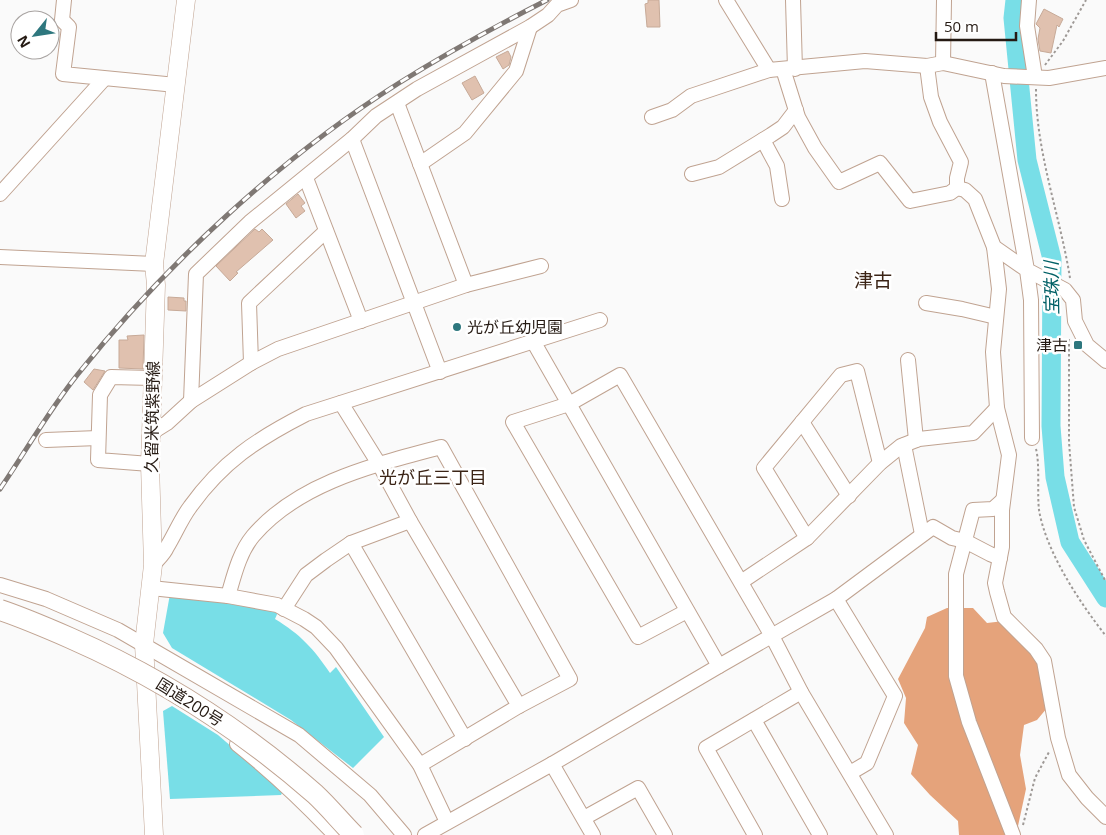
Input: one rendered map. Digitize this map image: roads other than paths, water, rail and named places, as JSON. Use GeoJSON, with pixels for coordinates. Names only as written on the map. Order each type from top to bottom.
{"type":"FeatureCollection","features":[{"type":"Feature","properties":{"kind":"highway","name":"国道200号"},"geometry":{"type":"LineString","coordinates":[[0,610],[25,618],[101,651],[159,682],[218,718],[316,795],[354,835]]}},
{"type":"Feature","properties":{"kind":"main road","name":"久留米筑紫野線"},"geometry":{"type":"LineString","coordinates":[[154,835],[144,644],[153,565],[150,464],[156,284],[154,264],[186,0]]}},
{"type":"Feature","properties":{"kind":"street"},"geometry":{"type":"LineString","coordinates":[[64,0],[62,20],[69,27],[63,74],[176,85]]}},
{"type":"Feature","properties":{"kind":"street"},"geometry":{"type":"LineString","coordinates":[[191,401],[196,274],[250,222],[306,178],[376,116],[417,89],[530,27],[548,14],[556,4],[571,0]]}},
{"type":"Feature","properties":{"kind":"street"},"geometry":{"type":"LineString","coordinates":[[726,0],[783,70],[796,110],[814,148],[838,182],[880,163],[910,201],[950,192],[957,188],[965,190],[975,199],[994,247],[998,289],[994,352],[997,408],[1008,455],[1003,500],[1002,547],[995,583],[1004,617],[1036,649],[1044,661],[1058,738],[1069,775],[1087,798],[1106,817]]}},
{"type":"Feature","properties":{"kind":"street"},"geometry":{"type":"LineString","coordinates":[[783,70],[792,0]]}},
{"type":"Feature","properties":{"kind":"street"},"geometry":{"type":"LineString","coordinates":[[943,63],[944,0]]}},
{"type":"Feature","properties":{"kind":"street"},"geometry":{"type":"LineString","coordinates":[[1029,0],[1027,26],[1032,77]]}},
{"type":"Feature","properties":{"kind":"street"},"geometry":{"type":"LineString","coordinates":[[420,164],[465,133],[516,71],[530,27]]}},
{"type":"Feature","properties":{"kind":"street"},"geometry":{"type":"LineString","coordinates":[[652,117],[672,110],[691,96],[783,70],[865,61],[926,66],[943,63],[998,74],[1049,78],[1106,68]]}},
{"type":"Feature","properties":{"kind":"street"},"geometry":{"type":"LineString","coordinates":[[926,66],[931,97],[940,122],[961,162],[957,178],[957,188]]}},
{"type":"Feature","properties":{"kind":"street"},"geometry":{"type":"LineString","coordinates":[[998,74],[1030,273],[1032,438]]}},
{"type":"Feature","properties":{"kind":"street"},"geometry":{"type":"LineString","coordinates":[[0,194],[104,79]]}},
{"type":"Feature","properties":{"kind":"street"},"geometry":{"type":"LineString","coordinates":[[397,103],[466,285]]}},
{"type":"Feature","properties":{"kind":"street"},"geometry":{"type":"LineString","coordinates":[[692,174],[719,166],[763,140],[783,127],[796,110]]}},
{"type":"Feature","properties":{"kind":"street"},"geometry":{"type":"LineString","coordinates":[[352,139],[440,372]]}},
{"type":"Feature","properties":{"kind":"street"},"geometry":{"type":"LineString","coordinates":[[763,140],[777,166],[782,199]]}},
{"type":"Feature","properties":{"kind":"street"},"geometry":{"type":"LineString","coordinates":[[306,178],[361,321]]}},
{"type":"Feature","properties":{"kind":"street"},"geometry":{"type":"LineString","coordinates":[[251,363],[249,303],[326,231]]}},
{"type":"Feature","properties":{"kind":"street"},"geometry":{"type":"LineString","coordinates":[[994,247],[1030,273],[1069,295],[1075,320],[1087,345],[1106,361]]}},
{"type":"Feature","properties":{"kind":"street"},"geometry":{"type":"LineString","coordinates":[[0,257],[154,264]]}},
{"type":"Feature","properties":{"kind":"street"},"geometry":{"type":"LineString","coordinates":[[152,433],[167,423],[191,401],[251,363],[278,349],[466,285],[541,266]]}},
{"type":"Feature","properties":{"kind":"street"},"geometry":{"type":"LineString","coordinates":[[926,303],[996,317]]}},
{"type":"Feature","properties":{"kind":"street"},"geometry":{"type":"LineString","coordinates":[[153,565],[166,550],[189,508],[214,478],[236,456],[269,434],[306,414],[600,320]]}},
{"type":"Feature","properties":{"kind":"street"},"geometry":{"type":"LineString","coordinates":[[533,342],[719,666]]}},
{"type":"Feature","properties":{"kind":"street"},"geometry":{"type":"LineString","coordinates":[[908,360],[910,442],[922,534]]}},
{"type":"Feature","properties":{"kind":"street"},"geometry":{"type":"LineString","coordinates":[[807,538],[764,468],[841,375],[857,371],[880,463]]}},
{"type":"Feature","properties":{"kind":"street"},"geometry":{"type":"LineString","coordinates":[[687,611],[638,637],[513,422],[569,404],[620,375],[886,835]]}},
{"type":"Feature","properties":{"kind":"street"},"geometry":{"type":"LineString","coordinates":[[150,464],[98,460],[98,438],[100,394],[111,377],[152,378]]}},
{"type":"Feature","properties":{"kind":"street"},"geometry":{"type":"LineString","coordinates":[[341,403],[379,464],[410,521],[519,706]]}},
{"type":"Feature","properties":{"kind":"street"},"geometry":{"type":"LineString","coordinates":[[740,582],[807,538],[880,463],[910,442],[973,433],[997,408]]}},
{"type":"Feature","properties":{"kind":"street"},"geometry":{"type":"LineString","coordinates":[[802,422],[849,496]]}},
{"type":"Feature","properties":{"kind":"street"},"geometry":{"type":"LineString","coordinates":[[46,440],[98,438]]}},
{"type":"Feature","properties":{"kind":"street"},"geometry":{"type":"LineString","coordinates":[[228,596],[238,564],[252,537],[278,512],[317,487],[379,464],[441,447],[570,679],[519,706],[420,765]]}},
{"type":"Feature","properties":{"kind":"street"},"geometry":{"type":"LineString","coordinates":[[1003,500],[993,509],[973,510],[956,574],[956,676],[969,722],[1018,832]]}},
{"type":"Feature","properties":{"kind":"street"},"geometry":{"type":"LineString","coordinates":[[284,609],[306,575],[351,543],[410,521]]}},
{"type":"Feature","properties":{"kind":"street"},"geometry":{"type":"LineString","coordinates":[[424,835],[552,764],[836,599],[932,527],[952,538],[965,541],[1000,558]]}},
{"type":"Feature","properties":{"kind":"street"},"geometry":{"type":"LineString","coordinates":[[351,543],[465,739]]}},
{"type":"Feature","properties":{"kind":"street"},"geometry":{"type":"LineString","coordinates":[[0,585],[46,599],[118,630],[299,735],[370,795],[404,835]]}},
{"type":"Feature","properties":{"kind":"street"},"geometry":{"type":"LineString","coordinates":[[151,588],[228,596],[276,605],[316,627],[336,648],[420,765],[447,822]]}},
{"type":"Feature","properties":{"kind":"street"},"geometry":{"type":"LineString","coordinates":[[836,599],[895,696],[867,763],[850,773]]}},
{"type":"Feature","properties":{"kind":"street"},"geometry":{"type":"LineString","coordinates":[[146,684],[212,725],[260,762],[303,801],[335,835]]}},
{"type":"Feature","properties":{"kind":"street"},"geometry":{"type":"LineString","coordinates":[[755,835],[706,748],[802,692]]}},
{"type":"Feature","properties":{"kind":"street"},"geometry":{"type":"LineString","coordinates":[[754,720],[820,835]]}},
{"type":"Feature","properties":{"kind":"street"},"geometry":{"type":"LineString","coordinates":[[552,764],[593,835]]}},
{"type":"Feature","properties":{"kind":"street"},"geometry":{"type":"LineString","coordinates":[[584,818],[638,788],[665,835]]}},
{"type":"Feature","properties":{"kind":"water"},"geometry":{"type":"Polygon","coordinates":[[[170,594],[278,612],[275,619],[292,630],[306,643],[330,673],[336,667],[384,737],[353,768],[291,720],[172,648],[163,633],[170,594]]]}},
{"type":"Feature","properties":{"kind":"water"},"geometry":{"type":"Polygon","coordinates":[[[172,706],[218,735],[283,791],[281,795],[170,799],[163,711],[172,706]]]}},
{"type":"Feature","properties":{"kind":"waterway","name":"宝珠川"},"geometry":{"type":"LineString","coordinates":[[1015,0],[1013,18],[1027,160],[1052,259],[1051,426],[1055,477],[1070,542],[1106,598]]}},
{"type":"Feature","properties":{"kind":"railway"},"geometry":{"type":"LineString","coordinates":[[0,489],[47,416],[78,374],[149,293],[227,215],[311,145],[399,83],[490,30],[547,0]]}},
{"type":"Feature","properties":{"kind":"place","name":"光が丘幼児園"},"geometry":{"type":"Point","coordinates":[457,327]}},
{"type":"Feature","properties":{"kind":"place","name":"津古"},"geometry":{"type":"Point","coordinates":[1078,345]}},
{"type":"Feature","properties":{"kind":"district","name":"津古"},"geometry":{"type":"Point","coordinates":[873,280]}},
{"type":"Feature","properties":{"kind":"district","name":"光が丘三丁目"},"geometry":{"type":"Point","coordinates":[433,477]}}]}
